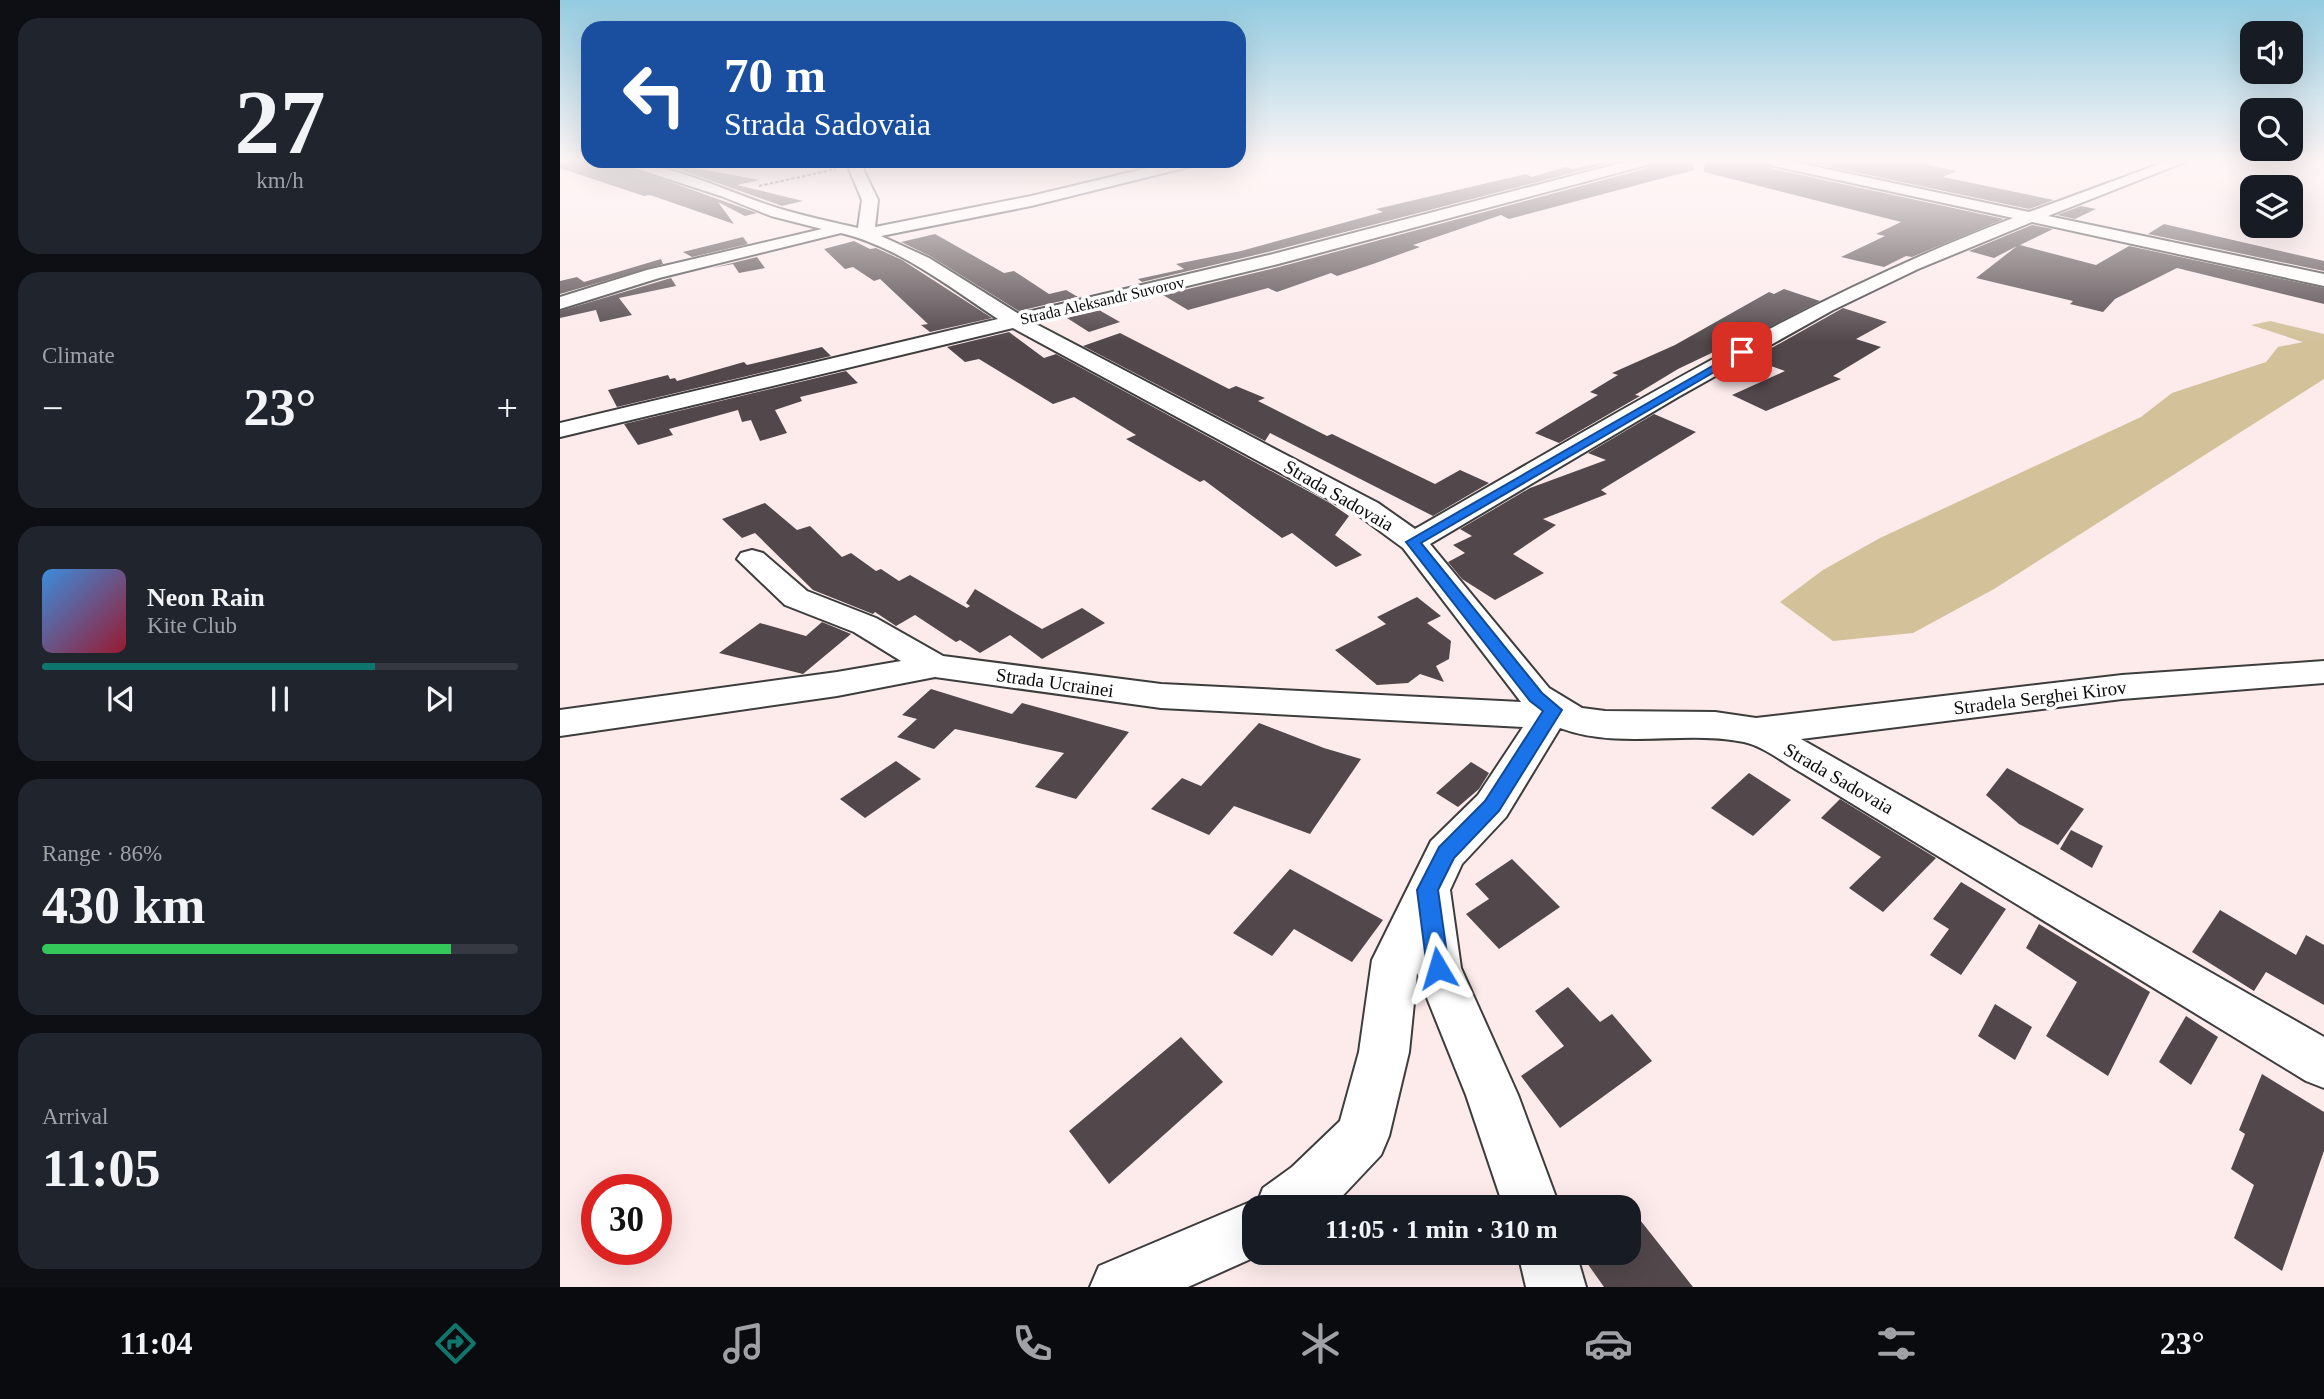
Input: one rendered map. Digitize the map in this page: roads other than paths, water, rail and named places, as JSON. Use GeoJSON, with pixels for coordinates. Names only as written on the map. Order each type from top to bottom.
{"type":"FeatureCollection","features":[{"type":"Feature","properties":{"kind":"street","name":"Strada Sadovaia"},"geometry":{"type":"LineString","coordinates":[[813,222],[852,232],[923,262],[1015,321],[1368,509],[1396,527],[1413,542],[1536,697],[1553,710],[1574,720],[1605,724],[1715,725],[1756,731],[1815,763],[2324,1064]]}},
{"type":"Feature","properties":{"kind":"street"},"geometry":{"type":"LineString","coordinates":[[852,232],[865,222]]}},
{"type":"Feature","properties":{"kind":"street"},"geometry":{"type":"LineString","coordinates":[[560,303],[653,274],[909,222]]}},
{"type":"Feature","properties":{"kind":"street","name":"Strada Aleksandr Suvorov"},"geometry":{"type":"LineString","coordinates":[[560,430],[1272,260],[1415,222]]}},
{"type":"Feature","properties":{"kind":"street"},"geometry":{"type":"LineString","coordinates":[[1413,542],[1742,352],[1828,306],[1958,246],[2023,222]]}},
{"type":"Feature","properties":{"kind":"street"},"geometry":{"type":"LineString","coordinates":[[2053,222],[2324,280]]}},
{"type":"Feature","properties":{"kind":"street"},"geometry":{"type":"LineString","coordinates":[[752,559],[796,598],[865,625],[935,666]]}},
{"type":"Feature","properties":{"kind":"street","name":"Strada Ucrainei"},"geometry":{"type":"LineString","coordinates":[[560,723],[837,684],[935,666],[1161,696],[1516,715],[1553,710]]}},
{"type":"Feature","properties":{"kind":"street","name":"Stradela Serghei Kirov"},"geometry":{"type":"LineString","coordinates":[[1756,731],[2122,687],[2324,672]]}},
{"type":"Feature","properties":{"kind":"street"},"geometry":{"type":"LineString","coordinates":[[1301,1195],[1362,1136],[1384,1052],[1395,960],[1446,853],[1492,806],[1553,710]]}},
{"type":"Feature","properties":{"kind":"street"},"geometry":{"type":"LineString","coordinates":[[1428,890],[1438,968],[1492,1095],[1527,1195]]}},
{"type":"Feature","properties":{"kind":"street"},"geometry":{"type":"LineString","coordinates":[[1120,1287],[1242,1234]]}},
{"type":"Feature","properties":{"kind":"street"},"geometry":{"type":"LineString","coordinates":[[1550,1265],[1556,1287]]}}]}
